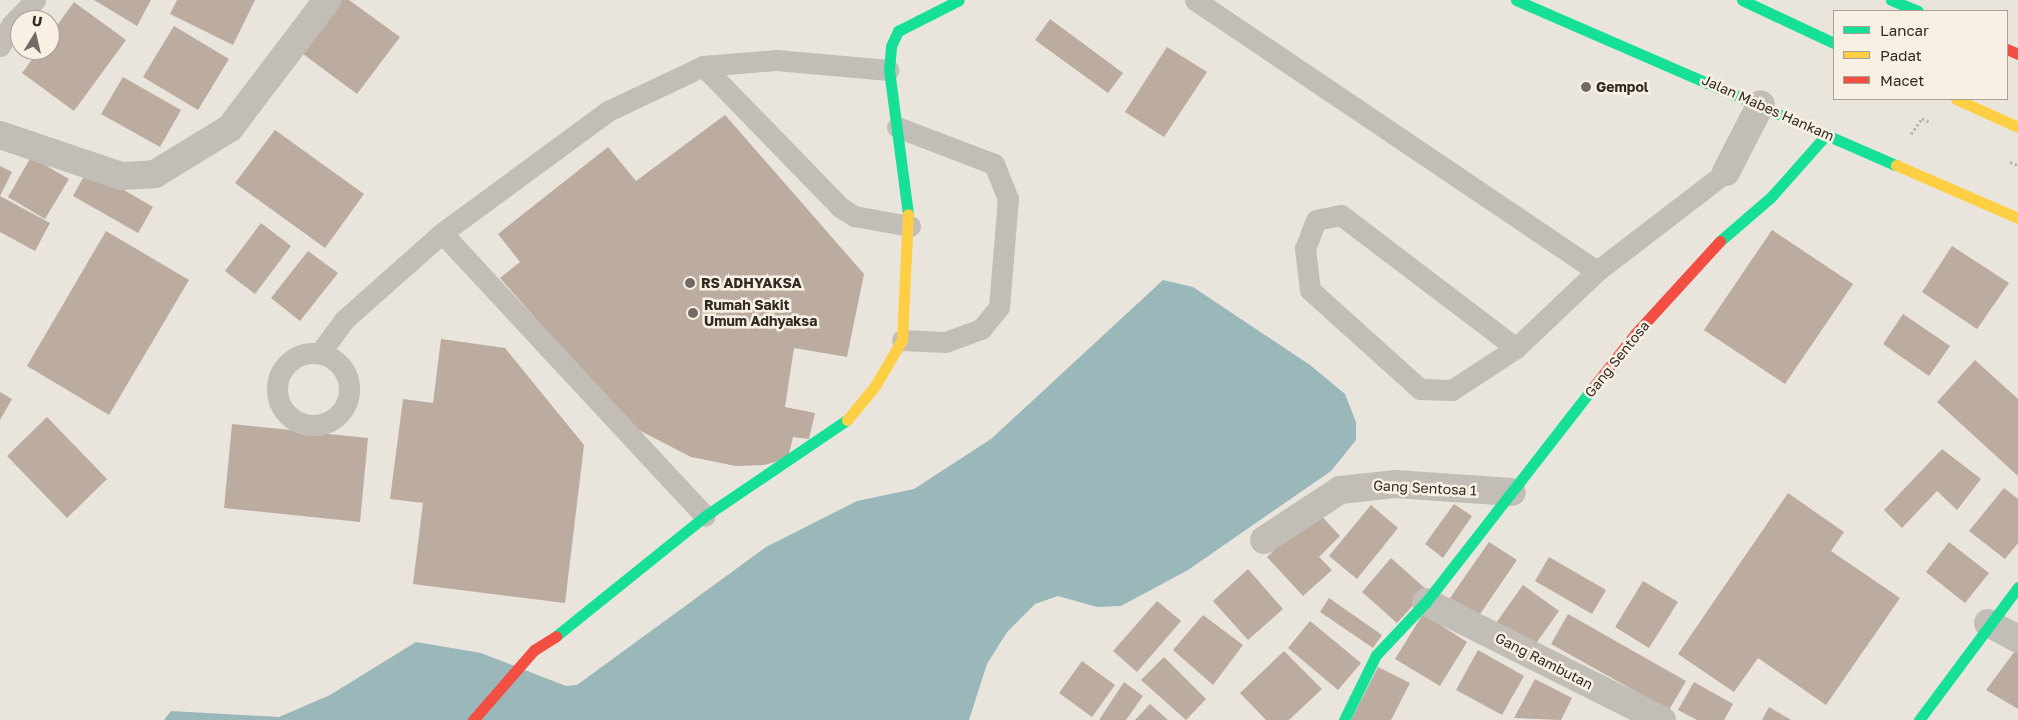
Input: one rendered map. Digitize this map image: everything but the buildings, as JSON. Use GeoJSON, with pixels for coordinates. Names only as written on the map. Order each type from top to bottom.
{"type":"FeatureCollection","features":[{"type":"Feature","properties":{"kind":"main road"},"geometry":{"type":"LineString","coordinates":[[473,720],[534,650],[586,616],[704,516],[842,426],[875,386],[902,340],[910,226],[889,70],[891,46],[898,31],[959,0]]}},
{"type":"Feature","properties":{"kind":"main road","name":"Jalan Mabes Hankam"},"geometry":{"type":"LineString","coordinates":[[1516,0],[1761,104],[2018,218]]}},
{"type":"Feature","properties":{"kind":"main road"},"geometry":{"type":"LineString","coordinates":[[1742,0],[1833,43]]}},
{"type":"Feature","properties":{"kind":"main road"},"geometry":{"type":"LineString","coordinates":[[1892,0],[1916,10]]}},
{"type":"Feature","properties":{"kind":"main road"},"geometry":{"type":"LineString","coordinates":[[1958,100],[2018,127]]}},
{"type":"Feature","properties":{"kind":"main road","name":"Gang Sentosa"},"geometry":{"type":"LineString","coordinates":[[1344,720],[1376,655],[1426,602],[1635,334],[1715,246],[1771,197],[1827,134]]}},
{"type":"Feature","properties":{"kind":"main road"},"geometry":{"type":"LineString","coordinates":[[1919,720],[1988,622],[2018,588]]}},
{"type":"Feature","properties":{"kind":"street"},"geometry":{"type":"LineString","coordinates":[[0,135],[122,176],[155,174],[230,128],[327,0]]}},
{"type":"Feature","properties":{"kind":"street"},"geometry":{"type":"LineString","coordinates":[[1726,172],[1761,104]]}},
{"type":"Feature","properties":{"kind":"street","name":"Gang Sentosa 1"},"geometry":{"type":"LineString","coordinates":[[1264,540],[1340,490],[1395,484],[1512,492]]}},
{"type":"Feature","properties":{"kind":"street","name":"Gang Rambutan"},"geometry":{"type":"LineString","coordinates":[[1426,602],[1662,720]]}},
{"type":"Feature","properties":{"kind":"street"},"geometry":{"type":"LineString","coordinates":[[1988,622],[2018,639]]}},
{"type":"Feature","properties":{"kind":"lane"},"geometry":{"type":"LineString","coordinates":[[0,46],[11,25],[36,0]]}},
{"type":"Feature","properties":{"kind":"lane"},"geometry":{"type":"LineString","coordinates":[[1196,0],[1597,271]]}},
{"type":"Feature","properties":{"kind":"lane"},"geometry":{"type":"LineString","coordinates":[[320,353],[344,320],[442,233],[608,111],[703,66],[776,60],[889,70]]}},
{"type":"Feature","properties":{"kind":"lane"},"geometry":{"type":"LineString","coordinates":[[703,66],[840,207],[854,216],[910,226]]}},
{"type":"Feature","properties":{"kind":"lane"},"geometry":{"type":"LineString","coordinates":[[897,127],[994,164],[1008,198],[999,307],[981,329],[945,342],[902,340]]}},
{"type":"Feature","properties":{"kind":"lane"},"geometry":{"type":"LineString","coordinates":[[1516,348],[1341,215],[1316,220],[1305,248],[1310,290],[1420,389],[1452,390],[1516,348],[1597,271],[1726,172]]}},
{"type":"Feature","properties":{"kind":"lane"},"geometry":{"type":"LineString","coordinates":[[442,233],[704,516]]}},
{"type":"Feature","properties":{"kind":"path"},"geometry":{"type":"LineString","coordinates":[[1892,163],[1922,118],[1939,127]]}},
{"type":"Feature","properties":{"kind":"water"},"geometry":{"type":"Polygon","coordinates":[[[1163,280],[1193,287],[1310,365],[1345,394],[1356,422],[1356,440],[1331,471],[1188,570],[1121,606],[1097,607],[1058,596],[1035,604],[1007,632],[987,664],[969,720],[164,720],[171,711],[279,717],[330,695],[416,642],[481,653],[566,686],[577,685],[766,547],[857,501],[914,489],[991,439],[1163,280]]]}},
{"type":"Feature","properties":{"kind":"traffic: fast"},"geometry":{"type":"LineString","coordinates":[[908,214],[889,70],[891,46],[898,31],[959,0]]}},
{"type":"Feature","properties":{"kind":"traffic: fast"},"geometry":{"type":"LineString","coordinates":[[1516,0],[1896,165]]}},
{"type":"Feature","properties":{"kind":"traffic: fast"},"geometry":{"type":"LineString","coordinates":[[1742,0],[1833,43]]}},
{"type":"Feature","properties":{"kind":"traffic: fast"},"geometry":{"type":"LineString","coordinates":[[1891,0],[1916,10]]}},
{"type":"Feature","properties":{"kind":"traffic: fast"},"geometry":{"type":"LineString","coordinates":[[1720,241],[1771,197],[1827,134]]}},
{"type":"Feature","properties":{"kind":"traffic: fast"},"geometry":{"type":"LineString","coordinates":[[1344,720],[1376,655],[1426,602],[1595,385]]}},
{"type":"Feature","properties":{"kind":"traffic: fast"},"geometry":{"type":"LineString","coordinates":[[556,636],[705,516],[847,420]]}},
{"type":"Feature","properties":{"kind":"traffic: fast"},"geometry":{"type":"LineString","coordinates":[[1919,720],[2018,587]]}},
{"type":"Feature","properties":{"kind":"traffic: slow"},"geometry":{"type":"LineString","coordinates":[[1958,100],[2018,127]]}},
{"type":"Feature","properties":{"kind":"traffic: slow"},"geometry":{"type":"LineString","coordinates":[[1896,165],[2018,218]]}},
{"type":"Feature","properties":{"kind":"traffic: slow"},"geometry":{"type":"LineString","coordinates":[[847,420],[875,386],[902,340],[908,214]]}},
{"type":"Feature","properties":{"kind":"traffic: jam"},"geometry":{"type":"LineString","coordinates":[[2008,49],[2018,54]]}},
{"type":"Feature","properties":{"kind":"traffic: jam"},"geometry":{"type":"LineString","coordinates":[[1595,385],[1635,334],[1720,241]]}},
{"type":"Feature","properties":{"kind":"traffic: jam"},"geometry":{"type":"LineString","coordinates":[[473,720],[534,650],[556,636]]}},
{"type":"Feature","properties":{"kind":"place","name":"Gempol"},"geometry":{"type":"Point","coordinates":[1586,87]}},
{"type":"Feature","properties":{"kind":"place","name":"RS ADHYAKSA"},"geometry":{"type":"Point","coordinates":[690,283]}},
{"type":"Feature","properties":{"kind":"place","name":"Rumah Sakit Umum Adhyaksa"},"geometry":{"type":"Point","coordinates":[693,313]}}]}
